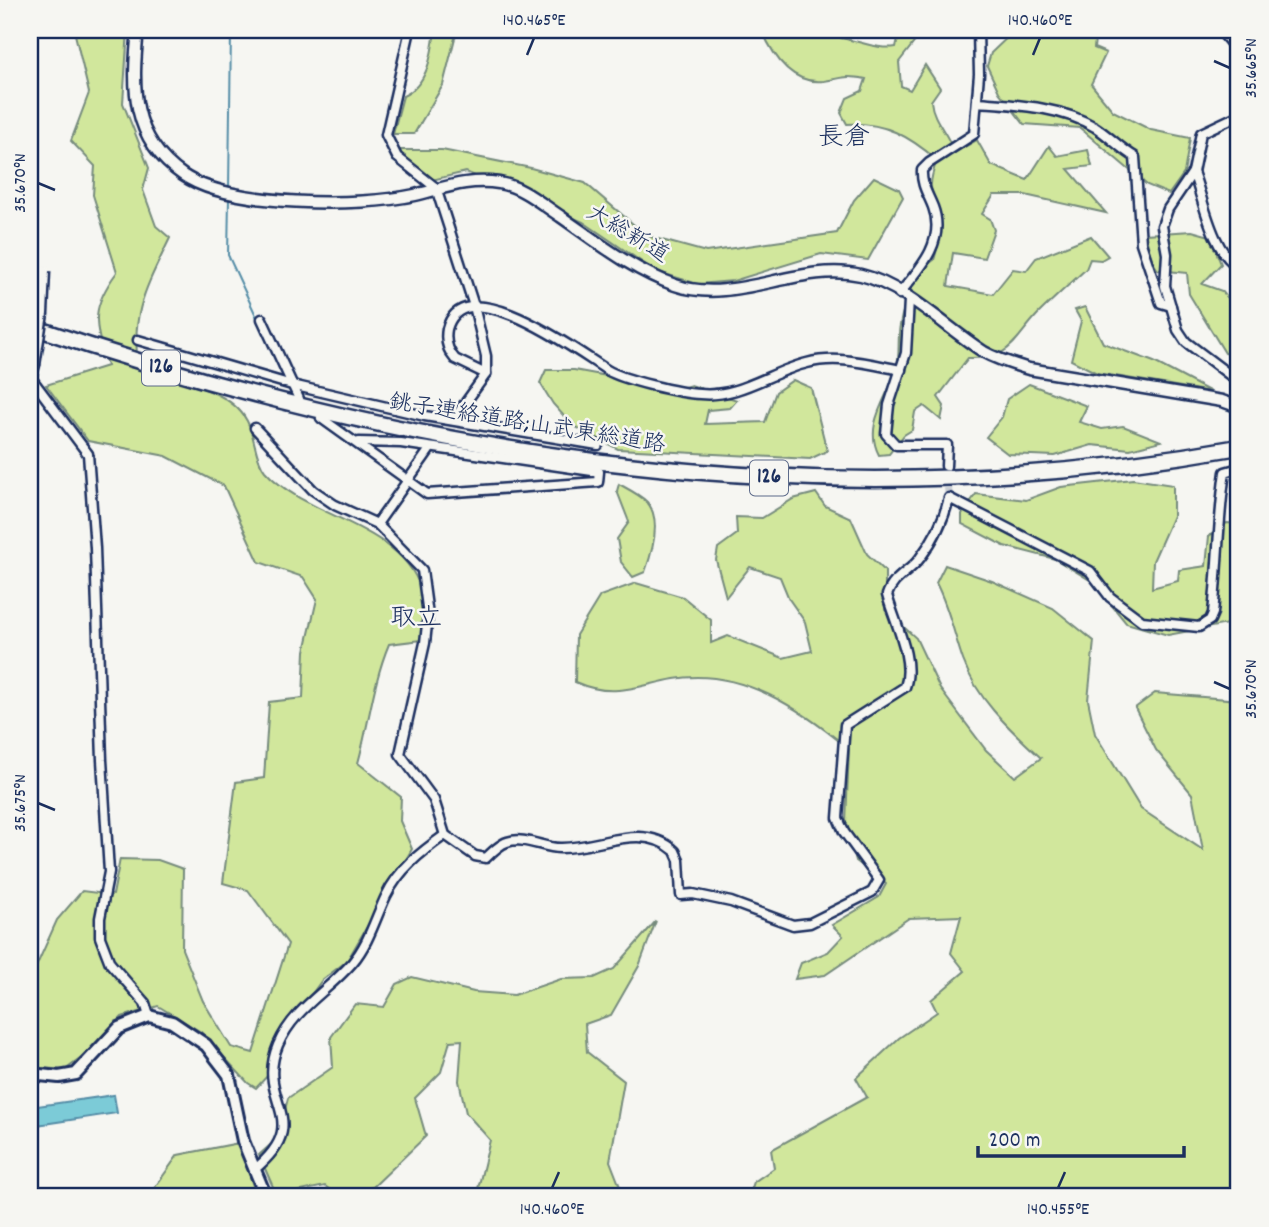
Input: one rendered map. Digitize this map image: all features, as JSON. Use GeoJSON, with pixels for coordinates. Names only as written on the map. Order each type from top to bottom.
{"type":"FeatureCollection","features":[{"type":"Feature","properties":{"kind":"highway","name":"銚子連絡道路;山武東総道路"},"geometry":{"type":"LineString","coordinates":[[30,326],[145,364],[398,429],[550,456],[674,472],[745,477],[965,477],[1058,470],[1239,447]]}},
{"type":"Feature","properties":{"kind":"main road"},"geometry":{"type":"LineString","coordinates":[[30,1074],[59,1077],[76,1073],[120,1028],[149,1016],[172,1022],[206,1045],[218,1057],[229,1075],[238,1123],[266,1197]]}},
{"type":"Feature","properties":{"kind":"street","name":"大総新道"},"geometry":{"type":"LineString","coordinates":[[138,30],[133,91],[139,117],[151,141],[183,175],[212,189],[277,199],[375,201],[475,181],[515,186],[628,262],[687,288],[719,290],[822,272],[844,272],[863,276],[899,293],[1000,360],[1029,369],[1222,401],[1239,407]]}},
{"type":"Feature","properties":{"kind":"street"},"geometry":{"type":"LineString","coordinates":[[410,30],[386,135],[397,157],[436,188],[474,306],[486,356],[486,374],[453,421]]}},
{"type":"Feature","properties":{"kind":"street"},"geometry":{"type":"LineString","coordinates":[[899,293],[926,261],[936,239],[938,223],[924,188],[922,170],[974,134],[978,30]]}},
{"type":"Feature","properties":{"kind":"street"},"geometry":{"type":"LineString","coordinates":[[1220,30],[1239,53]]}},
{"type":"Feature","properties":{"kind":"street"},"geometry":{"type":"LineString","coordinates":[[977,102],[1035,107],[1063,114],[1094,127],[1135,157],[1141,243],[1161,303],[1171,306]]}},
{"type":"Feature","properties":{"kind":"street"},"geometry":{"type":"LineString","coordinates":[[1239,115],[1200,132],[1193,172],[1168,209],[1162,226],[1167,254],[1165,286],[1178,330],[1186,342],[1239,382]]}},
{"type":"Feature","properties":{"kind":"street"},"geometry":{"type":"LineString","coordinates":[[1193,172],[1226,260],[1239,267]]}},
{"type":"Feature","properties":{"kind":"street"},"geometry":{"type":"LineString","coordinates":[[45,271],[43,314],[31,378],[88,454],[95,548],[102,760],[110,872],[100,918],[100,937],[110,962],[145,1003],[149,1016]]}},
{"type":"Feature","properties":{"kind":"street"},"geometry":{"type":"LineString","coordinates":[[909,300],[906,353],[889,405],[885,424],[887,438],[896,445],[947,445],[946,466]]}},
{"type":"Feature","properties":{"kind":"street"},"geometry":{"type":"LineString","coordinates":[[486,374],[455,359],[446,339],[448,326],[461,311],[474,306],[521,316],[609,371],[688,393],[725,394],[809,362],[849,359],[901,370]]}},
{"type":"Feature","properties":{"kind":"street"},"geometry":{"type":"LineString","coordinates":[[262,319],[299,403]]}},
{"type":"Feature","properties":{"kind":"street"},"geometry":{"type":"LineString","coordinates":[[138,340],[292,385],[453,421],[598,444]]}},
{"type":"Feature","properties":{"kind":"street"},"geometry":{"type":"LineString","coordinates":[[321,418],[359,442],[427,494],[598,482],[599,471],[401,443],[359,442]]}},
{"type":"Feature","properties":{"kind":"street"},"geometry":{"type":"LineString","coordinates":[[254,428],[313,490],[335,505],[377,524],[412,558],[425,581],[428,615],[425,643],[400,754],[434,800],[445,835],[475,856],[486,858],[505,842],[518,840],[561,848],[622,837],[649,838],[675,851],[679,860],[681,895],[693,894],[731,902],[793,925],[810,923],[872,892],[879,880],[844,832],[838,818],[845,725],[905,687],[909,677],[887,595],[890,585],[920,559],[940,524],[950,498],[1090,571],[1110,597],[1142,621],[1199,626],[1210,620],[1213,613],[1225,472],[1239,468]]}},
{"type":"Feature","properties":{"kind":"street"},"geometry":{"type":"LineString","coordinates":[[377,524],[430,449]]}},
{"type":"Feature","properties":{"kind":"street"},"geometry":{"type":"LineString","coordinates":[[254,1170],[271,1156],[284,1137],[282,1114],[271,1083],[272,1062],[279,1043],[308,1002],[352,963],[368,941],[387,893],[410,861],[445,835]]}},
{"type":"Feature","properties":{"kind":"green space"},"geometry":{"type":"Polygon","coordinates":[[[74,30],[128,30],[123,103],[149,168],[143,190],[156,226],[170,238],[147,286],[138,317],[136,333],[139,370],[199,387],[227,400],[239,409],[247,421],[265,471],[284,488],[378,539],[398,554],[414,573],[423,597],[421,640],[389,644],[375,688],[358,763],[401,797],[400,821],[412,849],[347,961],[322,980],[289,1025],[271,1072],[256,1088],[248,1083],[201,1032],[158,1006],[122,1017],[92,1050],[65,1070],[30,1067],[30,972],[36,967],[57,920],[82,891],[113,895],[120,859],[158,860],[183,869],[182,949],[203,1001],[231,1047],[253,1053],[288,944],[248,890],[223,883],[236,782],[264,778],[269,702],[303,698],[305,651],[317,599],[303,577],[259,562],[224,486],[166,456],[88,441],[46,385],[107,366],[98,327],[98,307],[117,272],[93,195],[95,166],[71,141],[89,93],[74,30]]]}},
{"type":"Feature","properties":{"kind":"green space"},"geometry":{"type":"Polygon","coordinates":[[[435,30],[457,30],[443,85],[414,134],[393,134],[403,96],[418,84],[427,68],[435,30]]]}},
{"type":"Feature","properties":{"kind":"green space"},"geometry":{"type":"Polygon","coordinates":[[[762,30],[837,30],[841,38],[882,47],[896,47],[899,35],[916,40],[899,62],[901,86],[910,90],[925,65],[940,88],[931,101],[932,108],[954,153],[977,140],[991,165],[1027,180],[1049,146],[1057,156],[1088,150],[1092,166],[1068,169],[1106,213],[1025,195],[994,195],[982,214],[990,219],[994,230],[984,258],[953,253],[948,286],[993,294],[1013,269],[1026,271],[1036,258],[1091,236],[1108,256],[1101,260],[1090,259],[1086,269],[1038,314],[1010,347],[983,358],[968,358],[938,397],[944,406],[941,420],[924,406],[915,412],[912,430],[904,435],[889,454],[879,455],[875,445],[875,424],[897,368],[900,325],[907,297],[921,272],[934,260],[939,240],[941,220],[931,187],[937,160],[896,132],[873,125],[847,124],[841,113],[847,98],[862,91],[866,79],[848,77],[812,81],[802,78],[778,59],[762,30]]]}},
{"type":"Feature","properties":{"kind":"green space"},"geometry":{"type":"Polygon","coordinates":[[[1015,30],[1096,30],[1094,48],[1106,53],[1091,84],[1113,111],[1151,130],[1190,138],[1184,173],[1169,194],[1147,185],[1080,128],[1024,124],[999,92],[987,66],[991,53],[1015,30]]]}},
{"type":"Feature","properties":{"kind":"green space"},"geometry":{"type":"Polygon","coordinates":[[[397,150],[442,150],[531,168],[585,183],[647,236],[706,252],[837,233],[854,200],[874,177],[899,189],[903,197],[868,260],[821,254],[733,281],[698,284],[655,271],[583,222],[466,172],[432,180],[397,150]]]}},
{"type":"Feature","properties":{"kind":"green space"},"geometry":{"type":"Polygon","coordinates":[[[1192,231],[1210,236],[1221,264],[1202,284],[1222,291],[1234,306],[1239,305],[1239,355],[1225,353],[1189,294],[1187,273],[1158,270],[1152,261],[1145,234],[1192,231]]]}},
{"type":"Feature","properties":{"kind":"green space"},"geometry":{"type":"Polygon","coordinates":[[[1085,307],[1103,343],[1154,362],[1211,392],[1097,373],[1071,360],[1081,321],[1075,310],[1085,307]]]}},
{"type":"Feature","properties":{"kind":"green space"},"geometry":{"type":"Polygon","coordinates":[[[546,370],[574,370],[612,377],[663,393],[691,385],[737,400],[730,408],[708,410],[705,424],[765,422],[776,392],[793,380],[811,388],[827,451],[810,459],[618,449],[572,425],[553,404],[540,383],[546,370]]]}},
{"type":"Feature","properties":{"kind":"green space"},"geometry":{"type":"Polygon","coordinates":[[[1029,384],[1087,406],[1079,422],[1102,429],[1123,426],[1161,441],[1130,449],[1092,445],[1055,456],[1008,454],[986,437],[1002,417],[1007,399],[1029,384]]]}},
{"type":"Feature","properties":{"kind":"green space"},"geometry":{"type":"Polygon","coordinates":[[[1133,479],[1173,485],[1173,516],[1153,561],[1152,588],[1178,581],[1179,570],[1206,566],[1209,536],[1227,523],[1239,524],[1239,595],[1236,595],[1228,624],[1168,635],[1126,623],[1093,582],[1055,559],[1004,546],[962,524],[962,514],[976,494],[1026,500],[1061,487],[1133,479]]]}},
{"type":"Feature","properties":{"kind":"green space"},"geometry":{"type":"Polygon","coordinates":[[[619,484],[647,502],[654,517],[653,546],[645,572],[633,577],[621,562],[617,539],[629,522],[617,491],[619,484]]]}},
{"type":"Feature","properties":{"kind":"green space"},"geometry":{"type":"Polygon","coordinates":[[[816,493],[825,506],[851,518],[867,554],[885,571],[885,610],[916,638],[940,689],[986,750],[1015,777],[1041,758],[996,714],[969,675],[936,583],[945,565],[992,581],[1053,608],[1094,641],[1088,700],[1095,734],[1141,809],[1203,850],[1192,794],[1156,750],[1135,708],[1155,693],[1239,700],[1239,1197],[749,1197],[754,1182],[774,1168],[771,1150],[867,1097],[856,1078],[899,1038],[937,1012],[931,1000],[965,971],[951,953],[961,916],[909,918],[825,975],[795,979],[801,963],[828,952],[843,936],[832,925],[879,897],[886,884],[856,861],[846,822],[849,749],[790,706],[746,685],[722,679],[674,679],[625,690],[601,690],[575,682],[576,635],[600,596],[636,583],[683,597],[711,620],[711,643],[728,636],[783,658],[812,651],[805,622],[789,599],[780,577],[750,567],[726,597],[716,560],[718,548],[737,534],[736,517],[762,518],[793,499],[816,493]]]}},
{"type":"Feature","properties":{"kind":"green space"},"geometry":{"type":"Polygon","coordinates":[[[656,921],[639,966],[611,1015],[585,1024],[587,1052],[624,1081],[610,1161],[624,1197],[476,1197],[490,1140],[466,1113],[459,1081],[462,1040],[450,1041],[441,1072],[415,1098],[426,1136],[373,1187],[339,1197],[325,1186],[277,1196],[259,1155],[278,1138],[288,1098],[333,1067],[331,1037],[355,1004],[384,1007],[397,984],[412,977],[474,992],[514,995],[561,979],[594,978],[614,969],[656,921]]]}},
{"type":"Feature","properties":{"kind":"green space"},"geometry":{"type":"Polygon","coordinates":[[[239,1143],[254,1189],[246,1194],[220,1198],[148,1197],[178,1155],[239,1143]]]}},
{"type":"Feature","properties":{"kind":"water"},"geometry":{"type":"Polygon","coordinates":[[[114,1095],[117,1113],[30,1126],[30,1107],[114,1095]]]}},
{"type":"Feature","properties":{"kind":"waterway"},"geometry":{"type":"LineString","coordinates":[[229,189],[231,30]]}},
{"type":"Feature","properties":{"kind":"waterway"},"geometry":{"type":"LineString","coordinates":[[229,198],[228,255],[259,322]]}},
{"type":"Feature","properties":{"kind":"tunnel"},"geometry":{"type":"LineString","coordinates":[[947,476],[949,498]]}},
{"type":"Feature","properties":{"kind":"district","name":"長倉"},"geometry":{"type":"Point","coordinates":[844,138]}},
{"type":"Feature","properties":{"kind":"district","name":"取立"},"geometry":{"type":"Point","coordinates":[416,619]}}]}
